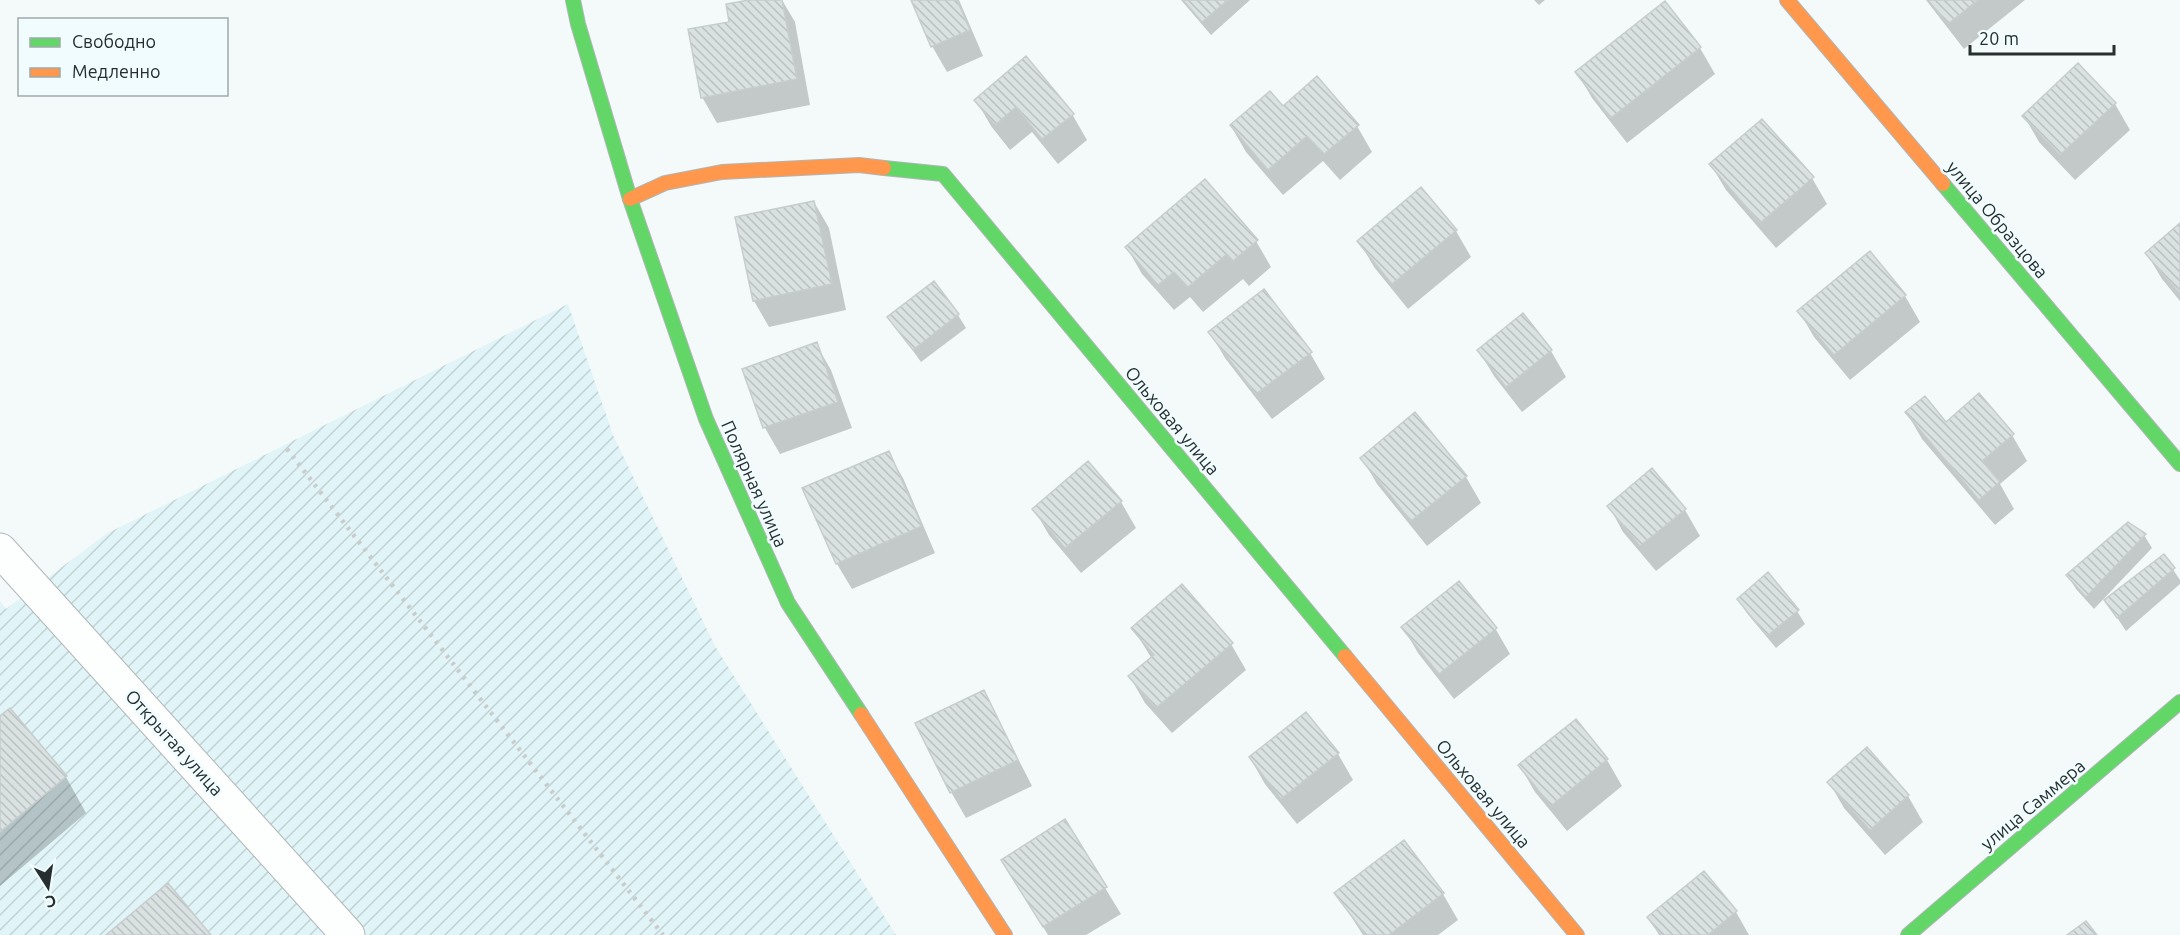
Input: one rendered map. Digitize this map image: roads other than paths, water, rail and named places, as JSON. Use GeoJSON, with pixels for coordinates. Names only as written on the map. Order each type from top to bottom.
{"type":"FeatureCollection","features":[{"type":"Feature","properties":{"kind":"street","name":"Полярная улица"},"geometry":{"type":"LineString","coordinates":[[573,0],[578,24],[630,199],[706,419],[788,603],[1005,935]]}},
{"type":"Feature","properties":{"kind":"street","name":"улица Образцова"},"geometry":{"type":"LineString","coordinates":[[1786,0],[2180,464]]}},
{"type":"Feature","properties":{"kind":"street","name":"Ольховая улица"},"geometry":{"type":"LineString","coordinates":[[630,199],[665,183],[722,172],[859,165],[943,174],[1577,935]]}},
{"type":"Feature","properties":{"kind":"street","name":"Открытая улица"},"geometry":{"type":"LineString","coordinates":[[1,552],[348,935]]}},
{"type":"Feature","properties":{"kind":"street","name":"улица Саммера"},"geometry":{"type":"LineString","coordinates":[[1908,935],[2180,702]]}},
{"type":"Feature","properties":{"kind":"railway"},"geometry":{"type":"LineString","coordinates":[[287,449],[663,935]]}}]}
